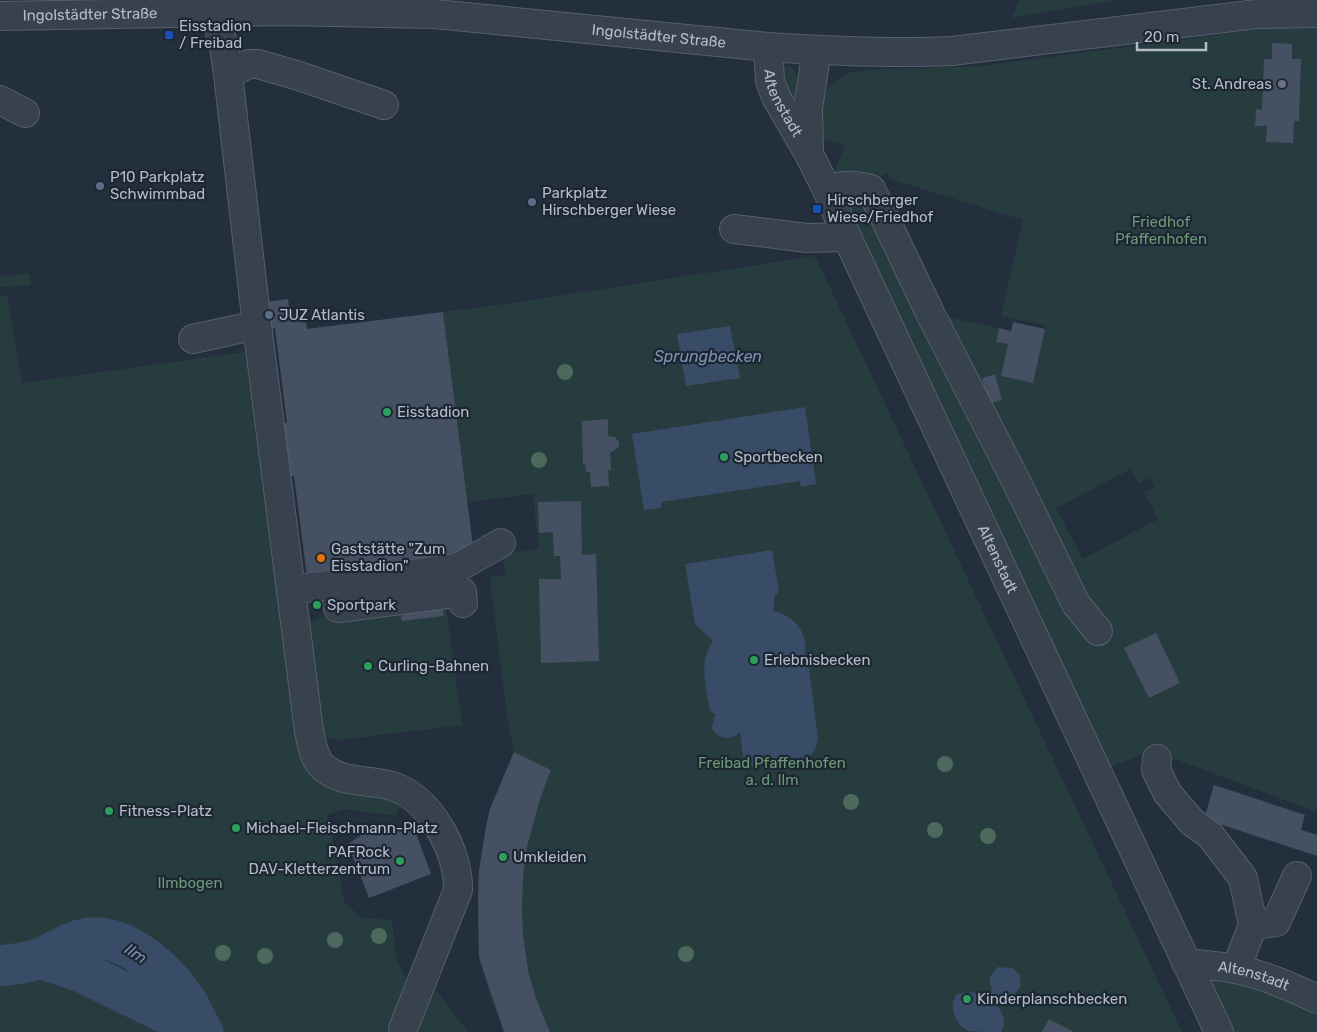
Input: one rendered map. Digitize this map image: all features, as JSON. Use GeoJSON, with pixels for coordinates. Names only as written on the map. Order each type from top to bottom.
{"type":"FeatureCollection","features":[{"type":"Feature","properties":{"kind":"street","name":"Ingolstädter Straße"},"geometry":{"type":"LineString","coordinates":[[0,16],[215,12],[358,12],[436,7],[768,47],[916,53],[952,51],[1257,14],[1279,12],[1317,13]]}},
{"type":"Feature","properties":{"kind":"street"},"geometry":{"type":"LineString","coordinates":[[215,12],[228,74],[257,325],[309,732],[318,762],[335,775],[347,779],[392,786],[414,797],[423,805],[437,824],[453,859],[458,890],[403,1029]]}},
{"type":"Feature","properties":{"kind":"street","name":"Altenstadt"},"geometry":{"type":"LineString","coordinates":[[768,47],[770,81],[776,98],[828,190],[847,237],[1219,1032]]}},
{"type":"Feature","properties":{"kind":"street","name":"Altenstadt"},"geometry":{"type":"LineString","coordinates":[[809,154],[808,108],[817,50]]}},
{"type":"Feature","properties":{"kind":"street"},"geometry":{"type":"LineString","coordinates":[[228,74],[250,64],[258,64],[300,76],[384,105]]}},
{"type":"Feature","properties":{"kind":"street"},"geometry":{"type":"LineString","coordinates":[[0,100],[25,113]]}},
{"type":"Feature","properties":{"kind":"street"},"geometry":{"type":"LineString","coordinates":[[828,190],[838,186],[852,185],[871,189],[930,313],[1076,604],[1098,631]]}},
{"type":"Feature","properties":{"kind":"street"},"geometry":{"type":"LineString","coordinates":[[734,229],[807,238],[847,237]]}},
{"type":"Feature","properties":{"kind":"street"},"geometry":{"type":"LineString","coordinates":[[192,338],[257,325]]}},
{"type":"Feature","properties":{"kind":"street"},"geometry":{"type":"LineString","coordinates":[[290,590],[457,568],[501,542]]}},
{"type":"Feature","properties":{"kind":"street"},"geometry":{"type":"LineString","coordinates":[[335,584],[338,608],[462,592],[463,603]]}},
{"type":"Feature","properties":{"kind":"street"},"geometry":{"type":"LineString","coordinates":[[1157,759],[1156,770],[1168,794],[1192,822],[1210,836],[1243,878],[1253,925],[1236,969]]}},
{"type":"Feature","properties":{"kind":"street"},"geometry":{"type":"LineString","coordinates":[[1253,925],[1276,922],[1297,876]]}},
{"type":"Feature","properties":{"kind":"street","name":"Altenstadt"},"geometry":{"type":"LineString","coordinates":[[1186,963],[1236,969],[1282,983],[1317,999]]}},
{"type":"Feature","properties":{"kind":"green space"},"geometry":{"type":"Polygon","coordinates":[[[1019,0],[1120,0],[1012,18],[1019,0]]]}},
{"type":"Feature","properties":{"kind":"green space","name":"Friedhof Pfaffenhofen"},"geometry":{"type":"Polygon","coordinates":[[[1317,26],[1317,812],[1151,750],[1097,773],[827,190],[845,145],[822,138],[823,102],[828,87],[847,73],[879,69],[982,66],[1268,28],[1317,26]],[[1264,59],[1262,110],[1256,110],[1255,126],[1267,126],[1267,142],[1293,143],[1272,59],[1264,59]],[[887,173],[878,178],[946,317],[999,328],[996,341],[1008,344],[1001,376],[1033,383],[1046,325],[1001,316],[1023,220],[890,179],[887,173]],[[995,374],[982,377],[989,404],[1002,400],[995,374]],[[1131,469],[1056,508],[1083,559],[1158,519],[1144,493],[1154,487],[1149,478],[1139,483],[1131,469]]]}},
{"type":"Feature","properties":{"kind":"green space"},"geometry":{"type":"Polygon","coordinates":[[[788,66],[797,75],[800,99],[786,94],[782,77],[784,68],[788,66]]]}},
{"type":"Feature","properties":{"kind":"green space","name":"Freibad Pfaffenhofen a. d. Ilm"},"geometry":{"type":"Polygon","coordinates":[[[815,256],[1182,1032],[504,1032],[485,978],[478,945],[479,871],[486,826],[490,809],[514,752],[507,715],[490,577],[505,575],[503,554],[539,549],[533,494],[467,502],[443,312],[815,256]]]}},
{"type":"Feature","properties":{"kind":"green space"},"geometry":{"type":"Polygon","coordinates":[[[0,271],[1,277],[29,273],[31,285],[0,287],[0,271]]]}},
{"type":"Feature","properties":{"kind":"green space","name":"Ilmbogen"},"geometry":{"type":"Polygon","coordinates":[[[7,295],[22,383],[245,352],[295,719],[316,777],[321,783],[356,790],[402,803],[395,816],[344,809],[327,815],[344,902],[362,918],[392,920],[396,957],[409,984],[430,988],[439,994],[468,1032],[0,1032],[0,296],[7,295]]]}},
{"type":"Feature","properties":{"kind":"green space"},"geometry":{"type":"Polygon","coordinates":[[[446,605],[462,725],[340,740],[322,736],[307,624],[319,617],[400,606],[402,621],[444,616],[443,606],[446,605]]]}},
{"type":"Feature","properties":{"kind":"green space"},"geometry":{"type":"Polygon","coordinates":[[[1203,973],[1317,1003],[1317,1032],[1232,1032],[1203,973]]]}},
{"type":"Feature","properties":{"kind":"water","name":"Sprungbecken"},"geometry":{"type":"Polygon","coordinates":[[[730,326],[740,378],[686,386],[677,334],[730,326]]]}},
{"type":"Feature","properties":{"kind":"water","name":"Sportbecken"},"geometry":{"type":"Polygon","coordinates":[[[805,407],[816,484],[801,487],[800,481],[661,502],[661,508],[644,510],[632,434],[805,407]]]}},
{"type":"Feature","properties":{"kind":"water","name":"Erlebnisbecken"},"geometry":{"type":"Polygon","coordinates":[[[772,550],[779,591],[775,595],[773,611],[790,618],[796,623],[804,637],[806,645],[803,663],[807,664],[809,669],[818,738],[813,752],[803,760],[773,759],[753,766],[744,763],[740,732],[732,737],[725,738],[718,735],[712,728],[716,715],[710,710],[704,666],[708,649],[713,641],[695,624],[685,564],[772,550]]]}},
{"type":"Feature","properties":{"kind":"water","name":"Kinderplanschbecken"},"geometry":{"type":"Polygon","coordinates":[[[998,967],[1012,968],[1020,975],[1020,987],[1014,995],[999,995],[995,1002],[1004,1020],[1003,1028],[1001,1032],[969,1031],[960,1025],[954,1015],[954,999],[957,994],[974,992],[982,1001],[987,1000],[992,989],[990,977],[998,967]]]}},
{"type":"Feature","properties":{"kind":"building","name":"St. Andreas"},"geometry":{"type":"Polygon","coordinates":[[[1272,43],[1292,44],[1292,59],[1301,59],[1299,121],[1294,121],[1293,143],[1266,142],[1267,126],[1255,126],[1256,109],[1262,110],[1264,59],[1272,59],[1272,43]]]}},
{"type":"Feature","properties":{"kind":"building","name":"Eisstadion"},"geometry":{"type":"Polygon","coordinates":[[[288,299],[290,314],[305,312],[307,329],[443,312],[474,554],[307,576],[294,476],[286,477],[279,424],[287,423],[275,328],[268,329],[265,302],[288,299]]]}},
{"type":"Feature","properties":{"kind":"building"},"geometry":{"type":"Polygon","coordinates":[[[1013,322],[1045,329],[1033,383],[1001,376],[1008,344],[996,342],[999,328],[1011,331],[1013,322]]]}},
{"type":"Feature","properties":{"kind":"building"},"geometry":{"type":"Polygon","coordinates":[[[995,374],[1002,400],[989,404],[982,378],[995,374]]]}},
{"type":"Feature","properties":{"kind":"building"},"geometry":{"type":"Polygon","coordinates":[[[608,419],[608,436],[615,437],[619,442],[619,447],[610,453],[611,470],[608,470],[609,486],[591,487],[590,472],[586,472],[585,464],[583,464],[582,421],[608,419]]]}},
{"type":"Feature","properties":{"kind":"building"},"geometry":{"type":"Polygon","coordinates":[[[581,501],[582,555],[596,554],[599,661],[541,663],[539,579],[561,579],[560,556],[554,556],[553,532],[539,533],[538,502],[581,501]]]}},
{"type":"Feature","properties":{"kind":"building"},"geometry":{"type":"Polygon","coordinates":[[[442,603],[444,616],[402,621],[400,609],[442,603]]]}},
{"type":"Feature","properties":{"kind":"building"},"geometry":{"type":"Polygon","coordinates":[[[1156,633],[1180,683],[1149,698],[1124,648],[1156,633]]]}},
{"type":"Feature","properties":{"kind":"building"},"geometry":{"type":"Polygon","coordinates":[[[514,752],[551,770],[540,799],[527,847],[523,877],[522,908],[523,936],[529,975],[550,1032],[504,1032],[479,957],[479,871],[486,826],[490,809],[514,752]]]}},
{"type":"Feature","properties":{"kind":"building"},"geometry":{"type":"Polygon","coordinates":[[[1214,785],[1305,815],[1301,830],[1317,835],[1317,856],[1204,819],[1214,785]]]}},
{"type":"Feature","properties":{"kind":"building"},"geometry":{"type":"Polygon","coordinates":[[[412,822],[431,874],[369,898],[348,844],[373,827],[376,836],[412,822]]]}},
{"type":"Feature","properties":{"kind":"building"},"geometry":{"type":"Polygon","coordinates":[[[1049,1019],[1074,1032],[1042,1032],[1049,1019]]]}},
{"type":"Feature","properties":{"kind":"waterway","name":"Ilm"},"geometry":{"type":"LineString","coordinates":[[0,966],[36,960],[80,940],[94,938],[109,940],[138,952],[163,973],[185,999],[203,1032]]}},
{"type":"Feature","properties":{"kind":"waterway","name":"Ilm"},"geometry":{"type":"LineString","coordinates":[[40,958],[82,972],[202,1031]]}},
{"type":"Feature","properties":{"kind":"place","name":"Eisstadion / Freibad"},"geometry":{"type":"Point","coordinates":[169,35]}},
{"type":"Feature","properties":{"kind":"place","name":"St. Andreas"},"geometry":{"type":"Point","coordinates":[1282,84]}},
{"type":"Feature","properties":{"kind":"place","name":"P10 Parkplatz Schwimmbad"},"geometry":{"type":"Point","coordinates":[100,186]}},
{"type":"Feature","properties":{"kind":"place","name":"Parkplatz Hirschberger Wiese"},"geometry":{"type":"Point","coordinates":[532,202]}},
{"type":"Feature","properties":{"kind":"place","name":"Hirschberger Wiese/Friedhof"},"geometry":{"type":"Point","coordinates":[817,209]}},
{"type":"Feature","properties":{"kind":"place","name":"JUZ Atlantis"},"geometry":{"type":"Point","coordinates":[269,315]}},
{"type":"Feature","properties":{"kind":"place","name":"Eisstadion"},"geometry":{"type":"Point","coordinates":[387,412]}},
{"type":"Feature","properties":{"kind":"place","name":"Sportbecken"},"geometry":{"type":"Point","coordinates":[724,457]}},
{"type":"Feature","properties":{"kind":"place","name":"Gaststätte \"Zum Eisstadion\""},"geometry":{"type":"Point","coordinates":[321,558]}},
{"type":"Feature","properties":{"kind":"place","name":"Sportpark"},"geometry":{"type":"Point","coordinates":[317,605]}},
{"type":"Feature","properties":{"kind":"place","name":"Erlebnisbecken"},"geometry":{"type":"Point","coordinates":[754,660]}},
{"type":"Feature","properties":{"kind":"place","name":"Curling-Bahnen"},"geometry":{"type":"Point","coordinates":[368,666]}},
{"type":"Feature","properties":{"kind":"place","name":"Fitness-Platz"},"geometry":{"type":"Point","coordinates":[109,811]}},
{"type":"Feature","properties":{"kind":"place","name":"Michael-Fleischmann-Platz"},"geometry":{"type":"Point","coordinates":[236,828]}},
{"type":"Feature","properties":{"kind":"place","name":"Umkleiden"},"geometry":{"type":"Point","coordinates":[503,857]}},
{"type":"Feature","properties":{"kind":"place","name":"PAFRock DAV-Kletterzentrum"},"geometry":{"type":"Point","coordinates":[400,861]}},
{"type":"Feature","properties":{"kind":"place","name":"Kinderplanschbecken"},"geometry":{"type":"Point","coordinates":[967,999]}}]}
